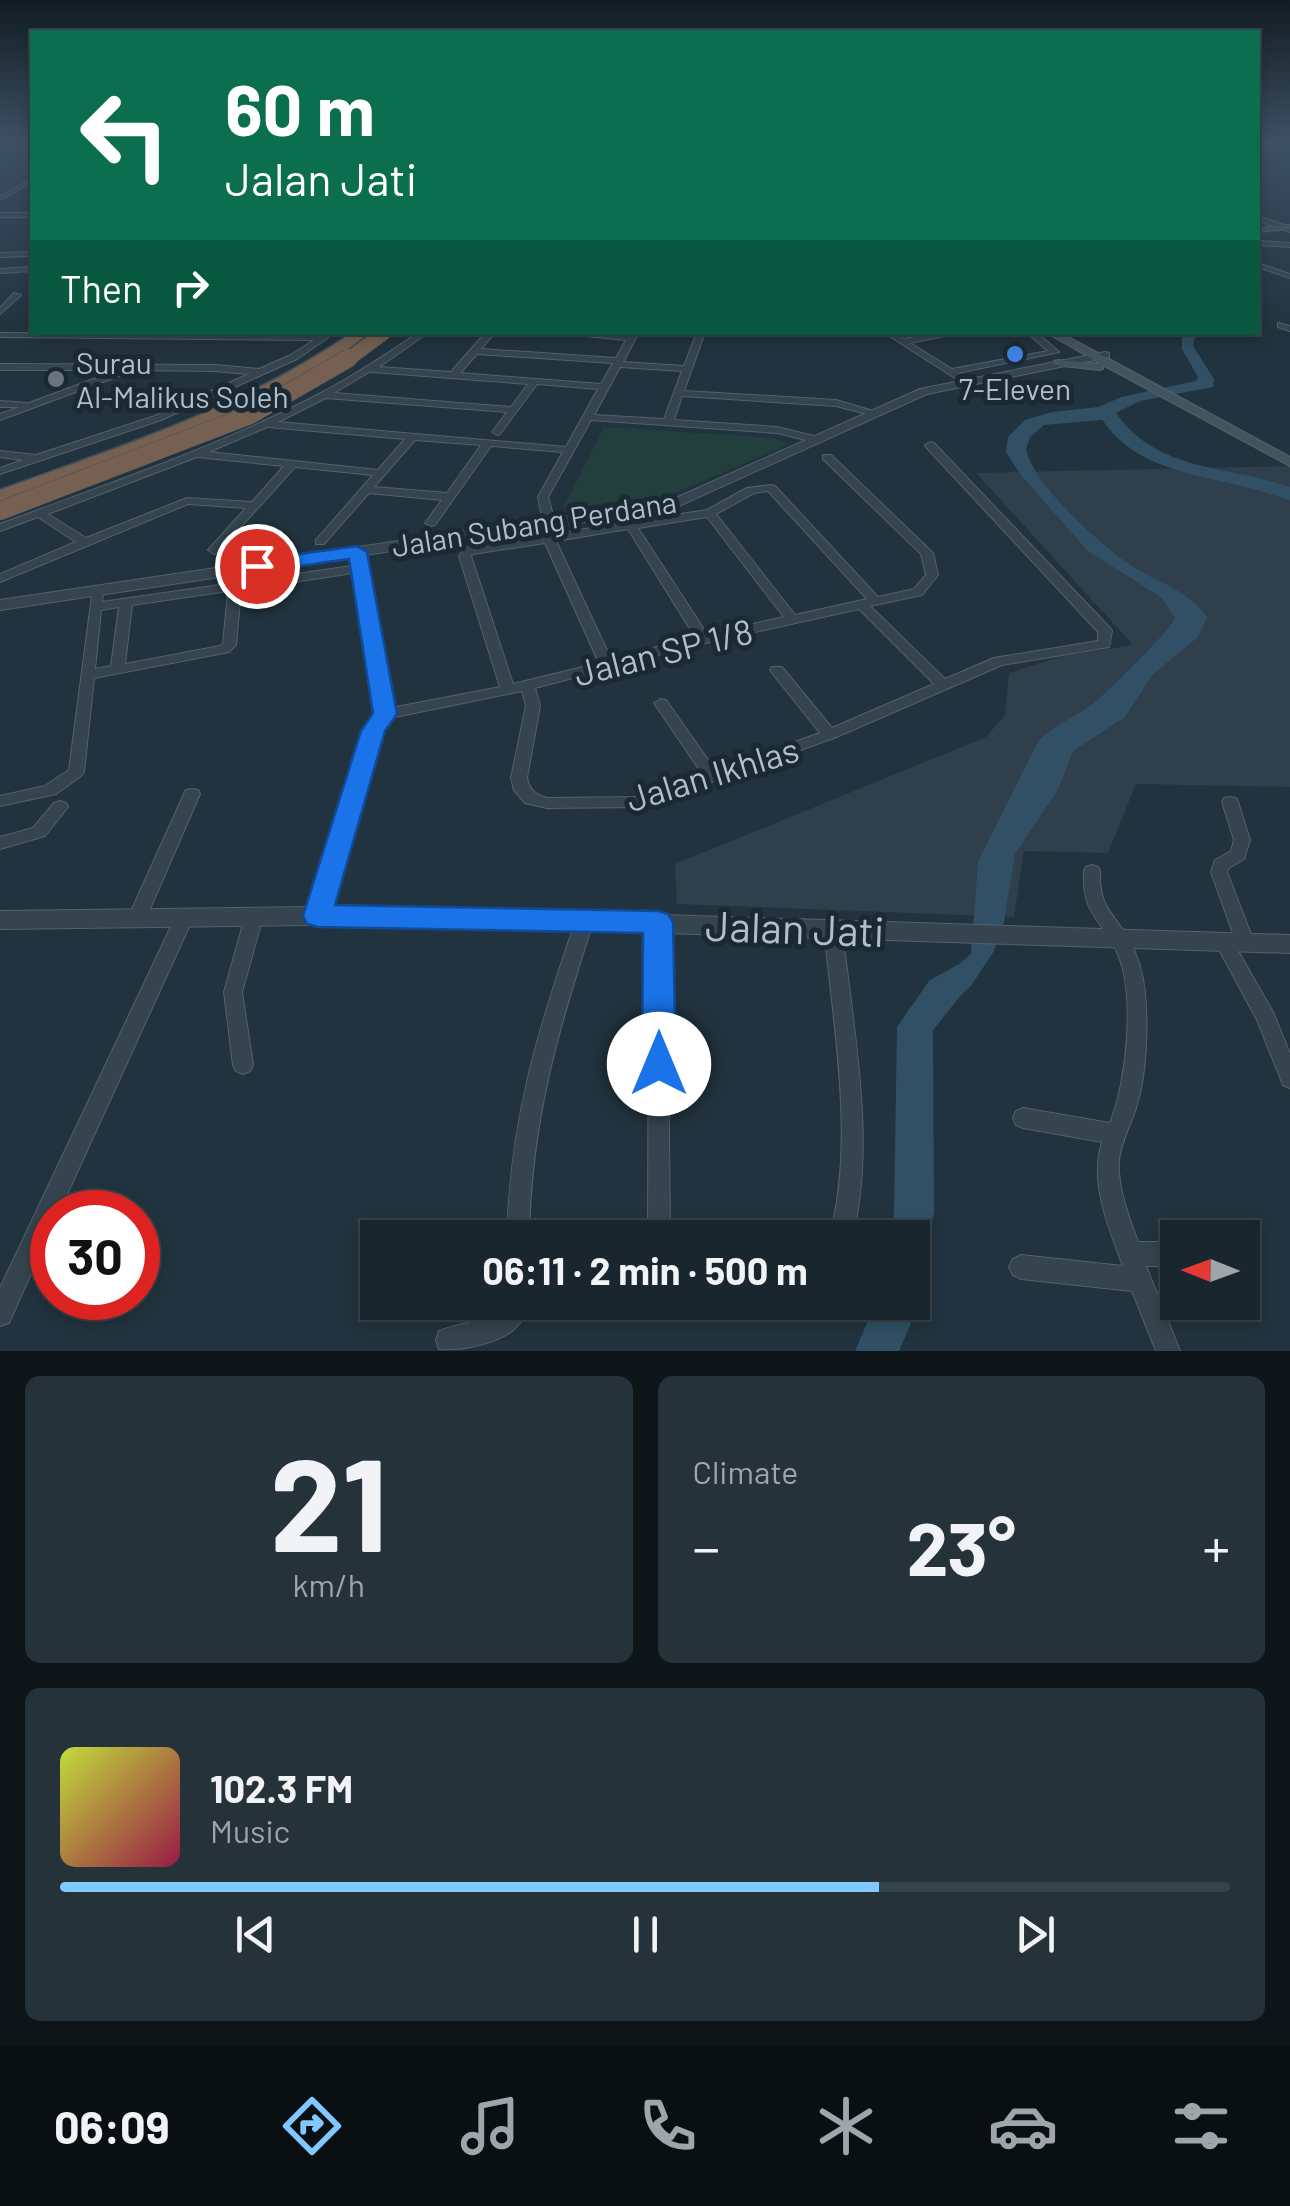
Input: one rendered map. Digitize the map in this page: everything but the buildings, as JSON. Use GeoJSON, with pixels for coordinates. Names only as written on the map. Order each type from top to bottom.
{"type":"FeatureCollection","features":[{"type":"Feature","properties":{"kind":"highway"},"geometry":{"type":"LineString","coordinates":[[4,479],[194,411],[268,377],[338,335]]}},
{"type":"Feature","properties":{"kind":"highway"},"geometry":{"type":"LineString","coordinates":[[0,497],[205,418],[286,382],[358,335]]}},
{"type":"Feature","properties":{"kind":"highway"},"geometry":{"type":"LineString","coordinates":[[0,511],[278,399],[334,368],[381,335]]}},
{"type":"Feature","properties":{"kind":"highway"},"geometry":{"type":"LineString","coordinates":[[130,460],[234,426],[376,349],[392,335]]}},
{"type":"Feature","properties":{"kind":"main road"},"geometry":{"type":"LineString","coordinates":[[1260,234],[1287,231]]}},
{"type":"Feature","properties":{"kind":"main road"},"geometry":{"type":"LineString","coordinates":[[1055,335],[1145,384]]}},
{"type":"Feature","properties":{"kind":"main road"},"geometry":{"type":"LineString","coordinates":[[1072,335],[1145,384],[1290,454]]}},
{"type":"Feature","properties":{"kind":"main road"},"geometry":{"type":"LineString","coordinates":[[1058,363],[1075,357],[1073,347]]}},
{"type":"Feature","properties":{"kind":"main road"},"geometry":{"type":"LineString","coordinates":[[1058,363],[1095,366],[1145,384]]}},
{"type":"Feature","properties":{"kind":"main road"},"geometry":{"type":"LineString","coordinates":[[1184,403],[1290,462]]}},
{"type":"Feature","properties":{"kind":"street"},"geometry":{"type":"LineString","coordinates":[[0,208],[30,211]]}},
{"type":"Feature","properties":{"kind":"street"},"geometry":{"type":"LineString","coordinates":[[1260,218],[1287,231]]}},
{"type":"Feature","properties":{"kind":"street"},"geometry":{"type":"LineString","coordinates":[[1260,234],[1290,246]]}},
{"type":"Feature","properties":{"kind":"street"},"geometry":{"type":"LineString","coordinates":[[0,255],[30,254]]}},
{"type":"Feature","properties":{"kind":"street"},"geometry":{"type":"LineString","coordinates":[[1260,266],[1290,276]]}},
{"type":"Feature","properties":{"kind":"street"},"geometry":{"type":"LineString","coordinates":[[0,270],[30,269]]}},
{"type":"Feature","properties":{"kind":"street"},"geometry":{"type":"LineString","coordinates":[[1260,277],[1290,276]]}},
{"type":"Feature","properties":{"kind":"street"},"geometry":{"type":"LineString","coordinates":[[0,312],[17,295]]}},
{"type":"Feature","properties":{"kind":"street"},"geometry":{"type":"LineString","coordinates":[[0,336],[66,335]]}},
{"type":"Feature","properties":{"kind":"street"},"geometry":{"type":"LineString","coordinates":[[230,335],[328,336]]}},
{"type":"Feature","properties":{"kind":"street"},"geometry":{"type":"LineString","coordinates":[[0,528],[264,424],[372,369],[421,335]]}},
{"type":"Feature","properties":{"kind":"street"},"geometry":{"type":"LineString","coordinates":[[454,375],[489,335]]}},
{"type":"Feature","properties":{"kind":"street"},"geometry":{"type":"LineString","coordinates":[[549,522],[544,497],[634,335]]}},
{"type":"Feature","properties":{"kind":"street"},"geometry":{"type":"LineString","coordinates":[[668,422],[700,335]]}},
{"type":"Feature","properties":{"kind":"street"},"geometry":{"type":"LineString","coordinates":[[891,335],[964,380]]}},
{"type":"Feature","properties":{"kind":"street"},"geometry":{"type":"LineString","coordinates":[[900,342],[944,335]]}},
{"type":"Feature","properties":{"kind":"street"},"geometry":{"type":"LineString","coordinates":[[950,372],[1055,352],[1034,335]]}},
{"type":"Feature","properties":{"kind":"street"},"geometry":{"type":"LineString","coordinates":[[4,479],[35,458],[158,418],[261,372],[328,336]]}},
{"type":"Feature","properties":{"kind":"street"},"geometry":{"type":"LineString","coordinates":[[474,351],[688,369]]}},
{"type":"Feature","properties":{"kind":"street","name":"Jalan Subang Perdana"},"geometry":{"type":"LineString","coordinates":[[0,605],[96,599],[357,552],[672,505],[924,391],[1098,356]]}},
{"type":"Feature","properties":{"kind":"street"},"geometry":{"type":"LineString","coordinates":[[0,366],[261,372]]}},
{"type":"Feature","properties":{"kind":"street"},"geometry":{"type":"LineString","coordinates":[[0,417],[134,367]]}},
{"type":"Feature","properties":{"kind":"street"},"geometry":{"type":"LineString","coordinates":[[372,369],[604,387]]}},
{"type":"Feature","properties":{"kind":"street"},"geometry":{"type":"LineString","coordinates":[[497,432],[534,382]]}},
{"type":"Feature","properties":{"kind":"street"},"geometry":{"type":"LineString","coordinates":[[679,393],[846,404],[875,413]]}},
{"type":"Feature","properties":{"kind":"street"},"geometry":{"type":"LineString","coordinates":[[325,395],[513,410]]}},
{"type":"Feature","properties":{"kind":"street"},"geometry":{"type":"LineString","coordinates":[[0,404],[35,404]]}},
{"type":"Feature","properties":{"kind":"street"},"geometry":{"type":"LineString","coordinates":[[588,417],[777,430],[818,440]]}},
{"type":"Feature","properties":{"kind":"street"},"geometry":{"type":"LineString","coordinates":[[264,424],[571,450]]}},
{"type":"Feature","properties":{"kind":"street"},"geometry":{"type":"LineString","coordinates":[[320,542],[412,436]]}},
{"type":"Feature","properties":{"kind":"street"},"geometry":{"type":"LineString","coordinates":[[431,524],[488,443]]}},
{"type":"Feature","properties":{"kind":"street","name":"Jalan Ikhlas"},"geometry":{"type":"LineString","coordinates":[[527,686],[533,706],[519,778],[522,790],[531,799],[613,805],[642,802],[714,778],[829,735],[941,683],[1019,655],[1104,644],[1104,632],[930,446]]}},
{"type":"Feature","properties":{"kind":"street"},"geometry":{"type":"LineString","coordinates":[[0,454],[35,458]]}},
{"type":"Feature","properties":{"kind":"street"},"geometry":{"type":"LineString","coordinates":[[194,454],[380,473]]}},
{"type":"Feature","properties":{"kind":"street"},"geometry":{"type":"LineString","coordinates":[[827,457],[927,553],[932,575]]}},
{"type":"Feature","properties":{"kind":"street"},"geometry":{"type":"LineString","coordinates":[[214,550],[292,464]]}},
{"type":"Feature","properties":{"kind":"street"},"geometry":{"type":"LineString","coordinates":[[508,690],[465,556],[469,551],[710,512],[751,490],[774,488],[868,604],[941,683]]}},
{"type":"Feature","properties":{"kind":"street"},"geometry":{"type":"LineString","coordinates":[[366,489],[450,497]]}},
{"type":"Feature","properties":{"kind":"street"},"geometry":{"type":"LineString","coordinates":[[0,578],[191,500],[256,505]]}},
{"type":"Feature","properties":{"kind":"street"},"geometry":{"type":"LineString","coordinates":[[710,512],[792,619]]}},
{"type":"Feature","properties":{"kind":"street"},"geometry":{"type":"LineString","coordinates":[[39,513],[85,543]]}},
{"type":"Feature","properties":{"kind":"street"},"geometry":{"type":"LineString","coordinates":[[632,526],[703,640]]}},
{"type":"Feature","properties":{"kind":"street"},"geometry":{"type":"LineString","coordinates":[[549,539],[606,664]]}},
{"type":"Feature","properties":{"kind":"street"},"geometry":{"type":"LineString","coordinates":[[318,916],[373,731],[385,714],[357,552]]}},
{"type":"Feature","properties":{"kind":"street"},"geometry":{"type":"LineString","coordinates":[[0,801],[59,786],[76,772],[96,599],[126,602],[358,569]]}},
{"type":"Feature","properties":{"kind":"street","name":"Jalan SP 1/8"},"geometry":{"type":"LineString","coordinates":[[385,714],[527,686],[703,640],[918,592],[932,575]]}},
{"type":"Feature","properties":{"kind":"street"},"geometry":{"type":"LineString","coordinates":[[88,674],[224,649],[228,646],[235,586]]}},
{"type":"Feature","properties":{"kind":"street"},"geometry":{"type":"LineString","coordinates":[[118,668],[126,602]]}},
{"type":"Feature","properties":{"kind":"street"},"geometry":{"type":"LineString","coordinates":[[777,670],[829,735]]}},
{"type":"Feature","properties":{"kind":"street"},"geometry":{"type":"LineString","coordinates":[[661,703],[714,778]]}},
{"type":"Feature","properties":{"kind":"street"},"geometry":{"type":"LineString","coordinates":[[137,918],[192,794]]}},
{"type":"Feature","properties":{"kind":"street"},"geometry":{"type":"LineString","coordinates":[[1230,802],[1242,840],[1238,854],[1222,864],[1219,872],[1235,942],[1290,1079]]}},
{"type":"Feature","properties":{"kind":"street"},"geometry":{"type":"LineString","coordinates":[[0,843],[40,832],[60,808]]}},
{"type":"Feature","properties":{"kind":"street"},"geometry":{"type":"LineString","coordinates":[[1092,872],[1090,889],[1097,913],[1120,939],[1136,994],[1129,1099],[1114,1134],[1107,1166],[1115,1204],[1168,1351]]}},
{"type":"Feature","properties":{"kind":"street","name":"Jalan Jati"},"geometry":{"type":"LineString","coordinates":[[1,921],[318,916],[585,920],[1290,944]]}},
{"type":"Feature","properties":{"kind":"street"},"geometry":{"type":"LineString","coordinates":[[243,1064],[233,992],[254,917]]}},
{"type":"Feature","properties":{"kind":"street"},"geometry":{"type":"LineString","coordinates":[[0,1314],[184,918]]}},
{"type":"Feature","properties":{"kind":"street"},"geometry":{"type":"LineString","coordinates":[[518,1220],[526,1118],[544,1042],[585,920]]}},
{"type":"Feature","properties":{"kind":"street"},"geometry":{"type":"LineString","coordinates":[[658,922],[659,1220]]}},
{"type":"Feature","properties":{"kind":"street"},"geometry":{"type":"LineString","coordinates":[[833,927],[851,1169],[848,1220]]}},
{"type":"Feature","properties":{"kind":"street"},"geometry":{"type":"LineString","coordinates":[[1023,1118],[1114,1134]]}},
{"type":"Feature","properties":{"kind":"street"},"geometry":{"type":"LineString","coordinates":[[1133,1254],[1160,1254]]}},
{"type":"Feature","properties":{"kind":"street"},"geometry":{"type":"LineString","coordinates":[[1020,1266],[1089,1277],[1142,1280]]}},
{"type":"Feature","properties":{"kind":"street"},"geometry":{"type":"LineString","coordinates":[[448,1340],[504,1325],[510,1320]]}},
{"type":"Feature","properties":{"kind":"shaded area"},"geometry":{"type":"Polygon","coordinates":[[[1290,466],[1290,787],[1136,784],[1108,853],[1024,851],[1014,917],[677,904],[675,864],[986,737],[1005,715],[1009,673],[1063,656],[1133,645],[976,473],[1290,466]]]}},
{"type":"Feature","properties":{"kind":"green space"},"geometry":{"type":"Polygon","coordinates":[[[604,427],[774,438],[790,444],[668,496],[563,508],[604,427]]]}},
{"type":"Feature","properties":{"kind":"water"},"geometry":{"type":"Polygon","coordinates":[[[1182,335],[1196,335],[1193,346],[1214,379],[1213,387],[1140,401],[1101,420],[1044,425],[1030,437],[1026,449],[1041,479],[1086,529],[1130,565],[1192,601],[1207,618],[1197,638],[1153,674],[1125,717],[1073,751],[1058,790],[1015,854],[1004,922],[994,951],[971,986],[943,1011],[925,993],[971,954],[978,862],[1038,742],[1096,701],[1150,649],[1175,618],[1162,598],[1088,551],[1020,474],[1006,452],[1008,437],[1025,420],[1052,412],[1099,407],[1121,397],[1196,381],[1198,377],[1182,349],[1182,335]]]}},
{"type":"Feature","properties":{"kind":"waterway"},"geometry":{"type":"LineString","coordinates":[[1106,411],[1117,431],[1136,447],[1159,458],[1290,494]]}},
{"type":"Feature","properties":{"kind":"waterway"},"geometry":{"type":"LineString","coordinates":[[913,1220],[915,1027],[941,991],[957,979]]}},
{"type":"Feature","properties":{"kind":"waterway"},"geometry":{"type":"LineString","coordinates":[[877,1351],[890,1320]]}},
{"type":"Feature","properties":{"kind":"place","name":"7-Eleven"},"geometry":{"type":"Point","coordinates":[1015,354]}},
{"type":"Feature","properties":{"kind":"place","name":"Surau Al-Malikus Soleh"},"geometry":{"type":"Point","coordinates":[56,379]}},
{"type":"Feature","properties":{"kind":"route"},"geometry":{"type":"LineString","coordinates":[[257,566],[357,552],[385,714],[373,731],[318,916],[658,922],[659,1064]]}}]}
